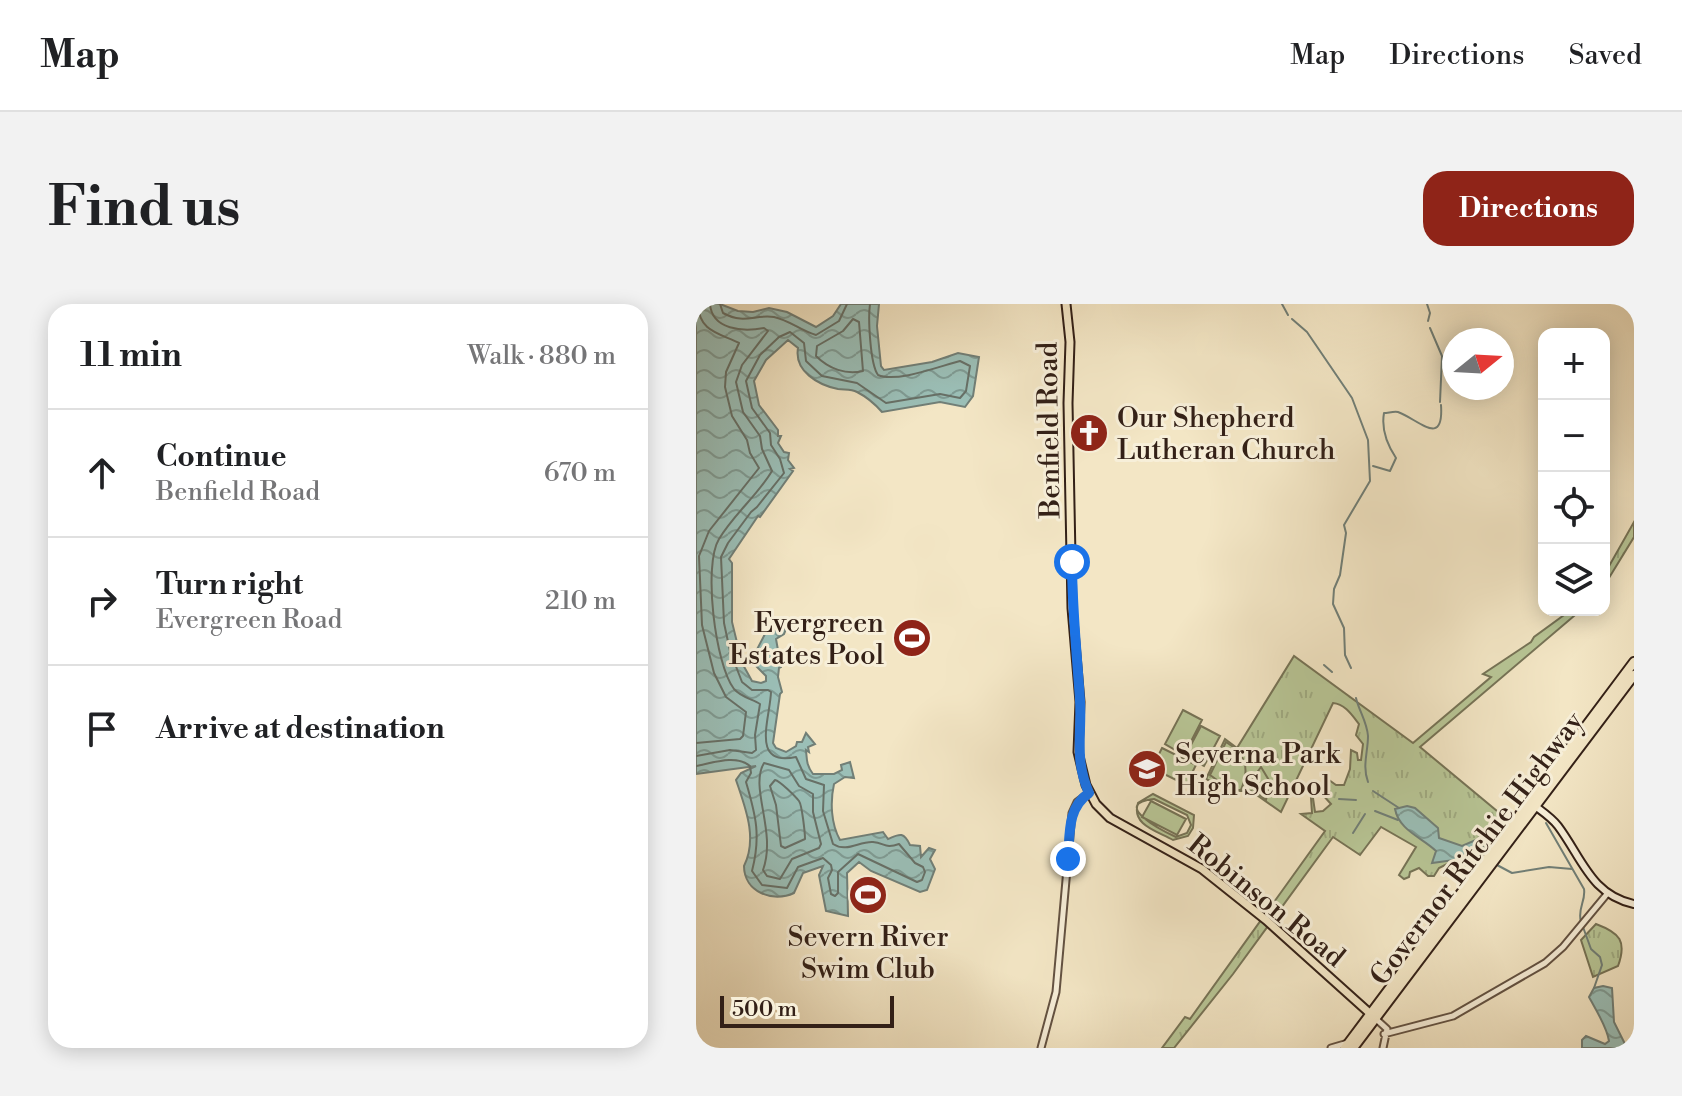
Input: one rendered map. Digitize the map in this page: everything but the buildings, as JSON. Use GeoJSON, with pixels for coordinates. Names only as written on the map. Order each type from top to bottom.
{"type":"FeatureCollection","features":[{"type":"Feature","properties":{"kind":"highway"},"geometry":{"type":"LineString","coordinates":[[1533,803],[1634,662]]}},
{"type":"Feature","properties":{"kind":"highway","name":"Governor Ritchie Highway"},"geometry":{"type":"LineString","coordinates":[[1351,1045],[1533,803],[1634,675]]}},
{"type":"Feature","properties":{"kind":"main road","name":"Benfield Road"},"geometry":{"type":"LineString","coordinates":[[1066,304],[1070,342],[1068,403],[1072,610],[1080,702],[1078,752],[1089,793]]}},
{"type":"Feature","properties":{"kind":"main road","name":"Robinson Road"},"geometry":{"type":"LineString","coordinates":[[1089,793],[1101,809],[1118,823],[1177,853],[1229,890],[1374,1017]]}},
{"type":"Feature","properties":{"kind":"main road"},"geometry":{"type":"LineString","coordinates":[[1533,803],[1556,823],[1588,875],[1607,894],[1634,904]]}},
{"type":"Feature","properties":{"kind":"street"},"geometry":{"type":"LineString","coordinates":[[1041,1048],[1056,992],[1072,813],[1077,802],[1089,793]]}},
{"type":"Feature","properties":{"kind":"street"},"geometry":{"type":"LineString","coordinates":[[1374,1017],[1384,1025],[1385,1039],[1453,1016],[1545,963],[1563,947],[1607,894]]}},
{"type":"Feature","properties":{"kind":"street"},"geometry":{"type":"LineString","coordinates":[[1331,1048],[1351,1045]]}},
{"type":"Feature","properties":{"kind":"green space"},"geometry":{"type":"Polygon","coordinates":[[[1634,522],[1634,537],[1610,576],[1610,564],[1634,522]]]}},
{"type":"Feature","properties":{"kind":"green space"},"geometry":{"type":"Polygon","coordinates":[[[1563,616],[1574,616],[1420,747],[1509,821],[1491,846],[1487,844],[1482,851],[1485,853],[1466,879],[1450,868],[1449,863],[1439,868],[1434,876],[1428,876],[1419,868],[1404,879],[1399,875],[1416,847],[1381,827],[1360,855],[1333,837],[1233,974],[1174,1048],[1162,1048],[1185,1017],[1190,1019],[1325,831],[1301,814],[1312,813],[1311,798],[1315,812],[1323,811],[1331,804],[1322,794],[1329,780],[1336,785],[1344,785],[1350,769],[1351,750],[1361,760],[1363,744],[1356,735],[1359,724],[1345,708],[1333,703],[1281,812],[1251,791],[1230,791],[1206,779],[1225,739],[1237,748],[1294,656],[1413,743],[1491,677],[1483,674],[1563,616]]]}},
{"type":"Feature","properties":{"kind":"green space"},"geometry":{"type":"Polygon","coordinates":[[[1183,710],[1202,720],[1184,755],[1165,744],[1183,710]]]}},
{"type":"Feature","properties":{"kind":"green space"},"geometry":{"type":"Polygon","coordinates":[[[1201,726],[1220,736],[1204,766],[1185,756],[1201,726]]]}},
{"type":"Feature","properties":{"kind":"green space"},"geometry":{"type":"Polygon","coordinates":[[[1226,742],[1238,752],[1244,763],[1241,790],[1231,790],[1210,775],[1226,742]]]}},
{"type":"Feature","properties":{"kind":"green space"},"geometry":{"type":"Polygon","coordinates":[[[1162,748],[1196,765],[1186,785],[1152,768],[1162,748]]]}},
{"type":"Feature","properties":{"kind":"green space"},"geometry":{"type":"Polygon","coordinates":[[[1261,767],[1270,782],[1266,800],[1248,785],[1261,767]]]}},
{"type":"Feature","properties":{"kind":"green space"},"geometry":{"type":"Polygon","coordinates":[[[1153,794],[1194,815],[1193,828],[1188,836],[1173,840],[1142,822],[1137,808],[1144,818],[1176,837],[1187,833],[1191,825],[1187,815],[1154,799],[1138,806],[1153,794]]]}},
{"type":"Feature","properties":{"kind":"green space"},"geometry":{"type":"Polygon","coordinates":[[[1151,801],[1186,819],[1177,835],[1142,817],[1151,801]]]}},
{"type":"Feature","properties":{"kind":"green space"},"geometry":{"type":"Polygon","coordinates":[[[1596,924],[1616,935],[1622,950],[1618,966],[1593,977],[1581,940],[1596,924]]]}},
{"type":"Feature","properties":{"kind":"water"},"geometry":{"type":"Polygon","coordinates":[[[696,304],[720,304],[738,311],[753,312],[769,308],[787,312],[816,327],[833,316],[841,304],[879,304],[877,326],[884,370],[932,362],[958,353],[979,357],[973,396],[965,407],[940,402],[882,412],[857,392],[830,387],[809,376],[800,364],[798,348],[788,340],[766,360],[754,381],[759,405],[778,430],[778,436],[781,436],[778,443],[784,452],[789,453],[788,460],[794,468],[790,469],[793,471],[729,559],[732,563],[732,622],[742,663],[752,681],[766,681],[766,676],[752,659],[766,632],[786,629],[776,639],[782,692],[773,743],[776,748],[786,752],[797,742],[802,742],[806,733],[815,744],[808,747],[809,752],[806,750],[813,774],[834,774],[842,770],[841,765],[850,762],[854,778],[845,777],[834,784],[833,791],[833,820],[840,840],[883,832],[888,839],[900,835],[910,845],[920,846],[921,857],[929,848],[935,850],[930,859],[935,869],[927,890],[920,892],[871,871],[859,862],[847,873],[848,916],[826,911],[819,875],[823,866],[803,873],[794,893],[786,896],[769,896],[749,883],[744,866],[750,845],[749,823],[736,780],[741,773],[756,766],[696,774],[696,304]]]}},
{"type":"Feature","properties":{"kind":"water"},"geometry":{"type":"Polygon","coordinates":[[[1415,808],[1438,828],[1439,838],[1462,846],[1478,839],[1485,850],[1477,863],[1471,865],[1454,860],[1432,863],[1436,851],[1406,828],[1397,816],[1395,809],[1415,808]]]}},
{"type":"Feature","properties":{"kind":"water"},"geometry":{"type":"Polygon","coordinates":[[[1594,988],[1612,988],[1614,1022],[1627,1048],[1582,1048],[1582,1040],[1586,1036],[1605,1044],[1609,1041],[1604,1024],[1589,997],[1594,988]]]}},
{"type":"Feature","properties":{"kind":"waterway"},"geometry":{"type":"LineString","coordinates":[[1282,304],[1288,315]]}},
{"type":"Feature","properties":{"kind":"waterway"},"geometry":{"type":"LineString","coordinates":[[1427,304],[1430,313],[1428,321]]}},
{"type":"Feature","properties":{"kind":"waterway"},"geometry":{"type":"LineString","coordinates":[[1292,319],[1307,332],[1352,398],[1368,440],[1370,481],[1344,525],[1346,533],[1340,575],[1334,589],[1333,604],[1344,628],[1345,655],[1351,668]]}},
{"type":"Feature","properties":{"kind":"waterway"},"geometry":{"type":"LineString","coordinates":[[1430,328],[1442,356],[1440,402]]}},
{"type":"Feature","properties":{"kind":"waterway"},"geometry":{"type":"LineString","coordinates":[[1373,466],[1390,471],[1396,458],[1383,426],[1384,413],[1398,412],[1428,428],[1434,428],[1441,418],[1441,405]]}},
{"type":"Feature","properties":{"kind":"waterway"},"geometry":{"type":"LineString","coordinates":[[1324,665],[1332,672]]}},
{"type":"Feature","properties":{"kind":"waterway"},"geometry":{"type":"LineString","coordinates":[[1356,698],[1367,731],[1365,765],[1368,782]]}},
{"type":"Feature","properties":{"kind":"waterway"},"geometry":{"type":"LineString","coordinates":[[1373,791],[1399,808]]}},
{"type":"Feature","properties":{"kind":"waterway"},"geometry":{"type":"LineString","coordinates":[[1339,799],[1356,800]]}},
{"type":"Feature","properties":{"kind":"waterway"},"geometry":{"type":"LineString","coordinates":[[1375,811],[1398,820]]}},
{"type":"Feature","properties":{"kind":"waterway"},"geometry":{"type":"LineString","coordinates":[[1353,833],[1365,814]]}},
{"type":"Feature","properties":{"kind":"waterway"},"geometry":{"type":"LineString","coordinates":[[1546,823],[1584,889],[1581,922]]}},
{"type":"Feature","properties":{"kind":"waterway"},"geometry":{"type":"LineString","coordinates":[[1497,865],[1512,873],[1549,867],[1572,869]]}},
{"type":"Feature","properties":{"kind":"waterway"},"geometry":{"type":"LineString","coordinates":[[1583,927],[1591,949],[1600,957],[1602,965],[1594,988]]}},
{"type":"Feature","properties":{"kind":"place","name":"Our Shepherd Lutheran Church"},"geometry":{"type":"Point","coordinates":[1089,433]}},
{"type":"Feature","properties":{"kind":"place","name":"Evergreen Estates Pool"},"geometry":{"type":"Point","coordinates":[912,638]}},
{"type":"Feature","properties":{"kind":"place","name":"Severna Park High School"},"geometry":{"type":"Point","coordinates":[1147,769]}},
{"type":"Feature","properties":{"kind":"place","name":"Severn River Swim Club"},"geometry":{"type":"Point","coordinates":[868,895]}},
{"type":"Feature","properties":{"kind":"route"},"geometry":{"type":"LineString","coordinates":[[1068,859],[1073,810],[1077,802],[1089,793],[1078,752],[1081,714],[1072,610],[1072,562]]}}]}
